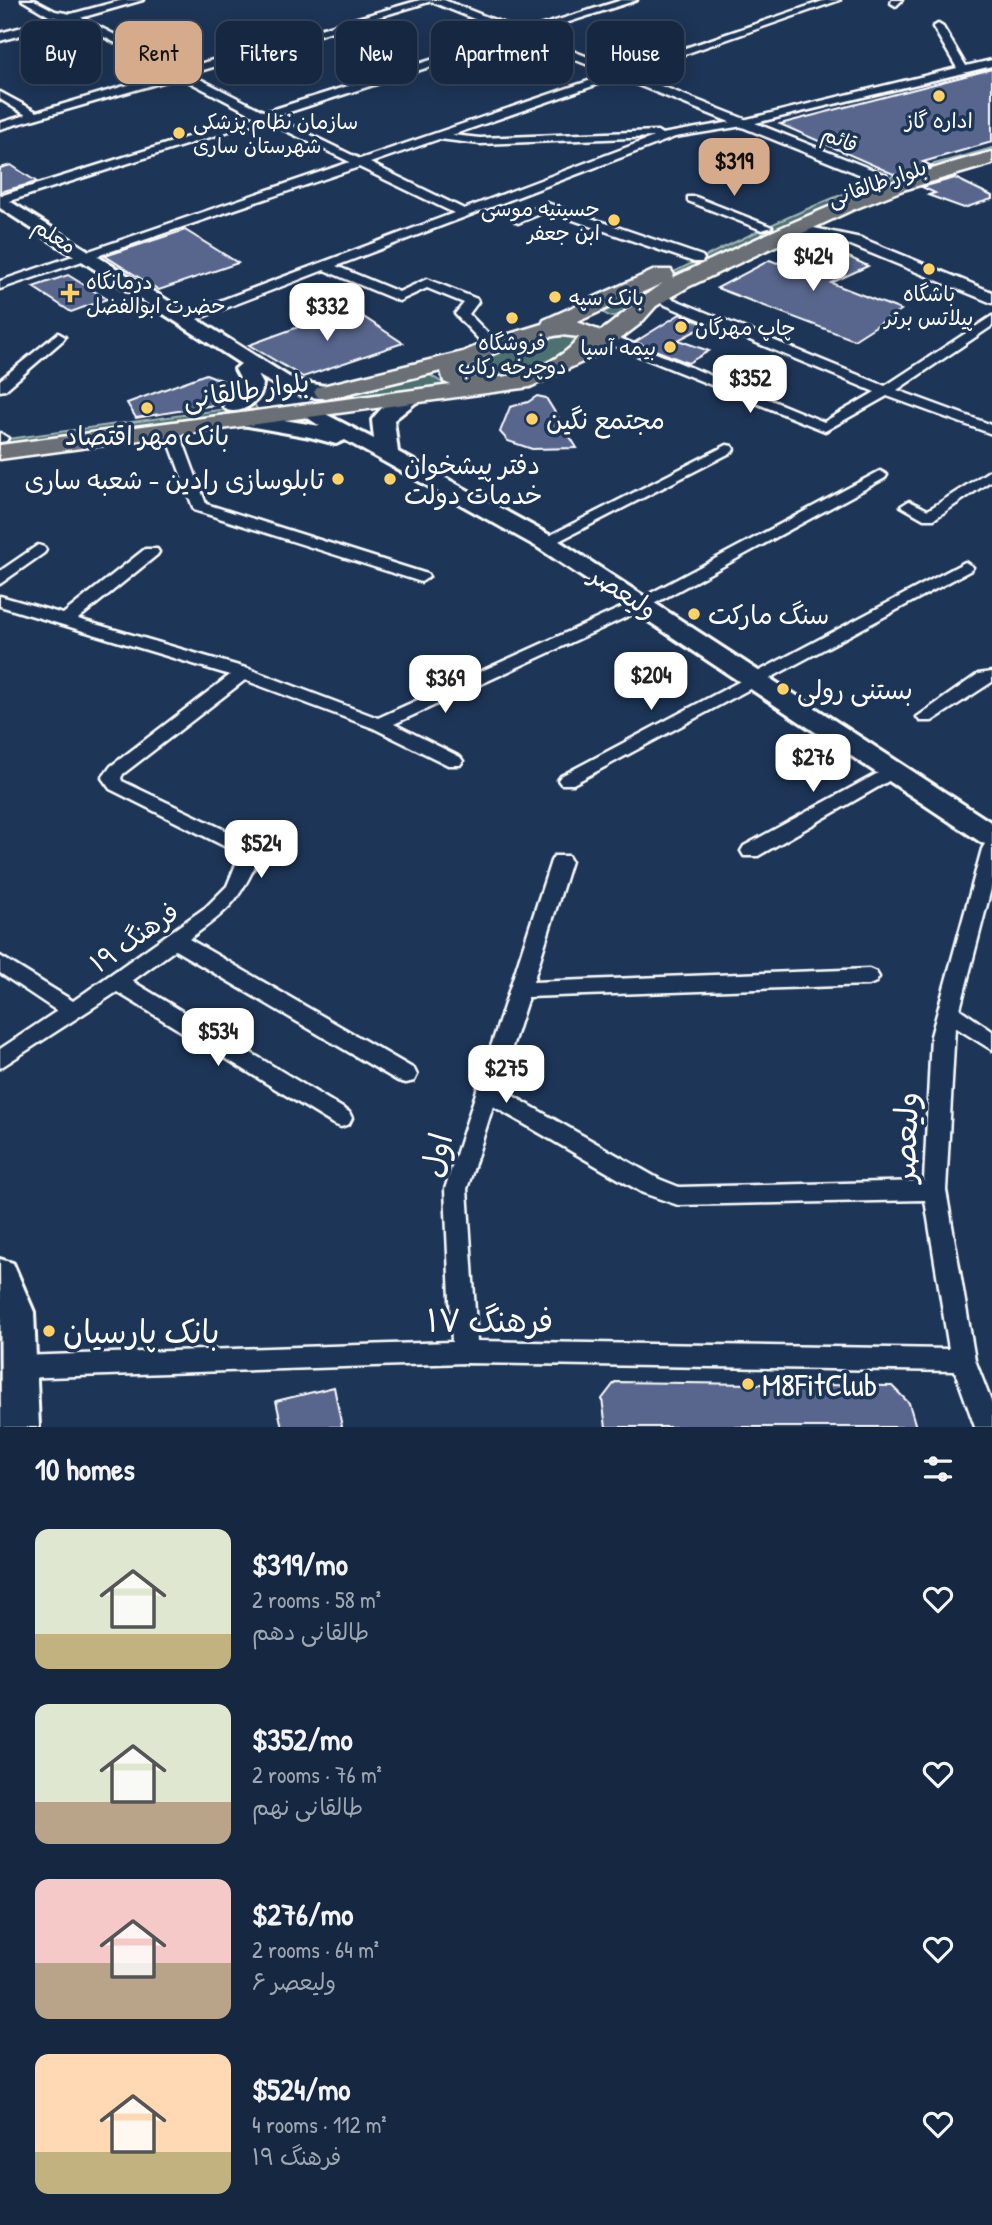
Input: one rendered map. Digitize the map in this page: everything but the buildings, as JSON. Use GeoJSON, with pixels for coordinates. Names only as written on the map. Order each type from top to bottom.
{"type":"FeatureCollection","features":[{"type":"Feature","properties":{"kind":"main road","name":"بلوار طالقانی"},"geometry":{"type":"LineString","coordinates":[[0,441],[241,413],[308,411],[408,400],[522,382],[579,356],[607,338],[648,303],[767,234],[881,178],[992,147]]}},
{"type":"Feature","properties":{"kind":"main road","name":"بلوار طالقانی"},"geometry":{"type":"LineString","coordinates":[[0,441],[172,431],[241,413],[284,398],[329,392],[468,358],[535,332],[698,259],[896,186],[992,158]]}},
{"type":"Feature","properties":{"kind":"main road","name":"معلم"},"geometry":{"type":"LineString","coordinates":[[0,200],[284,398]]}},
{"type":"Feature","properties":{"kind":"main road","name":"معلم"},"geometry":{"type":"LineString","coordinates":[[0,209],[187,318],[292,386],[329,392]]}},
{"type":"Feature","properties":{"kind":"main road"},"geometry":{"type":"LineString","coordinates":[[599,304],[595,314],[605,319],[618,320],[648,303]]}},
{"type":"Feature","properties":{"kind":"main road"},"geometry":{"type":"LineString","coordinates":[[535,332],[560,327],[586,330],[592,334],[579,356]]}},
{"type":"Feature","properties":{"kind":"main road"},"geometry":{"type":"LineString","coordinates":[[468,358],[453,368],[452,377],[475,387],[500,386]]}},
{"type":"Feature","properties":{"kind":"main road"},"geometry":{"type":"LineString","coordinates":[[245,369],[253,384],[252,393],[241,413],[313,431],[387,455],[383,420],[390,411],[408,400]]}},
{"type":"Feature","properties":{"kind":"main road"},"geometry":{"type":"LineString","coordinates":[[284,398],[308,411]]}},
{"type":"Feature","properties":{"kind":"main road","name":"ولیعصر"},"geometry":{"type":"LineString","coordinates":[[308,411],[545,541],[992,836]]}},
{"type":"Feature","properties":{"kind":"main road"},"geometry":{"type":"LineString","coordinates":[[0,1274],[16,1312],[20,1427]]}},
{"type":"Feature","properties":{"kind":"street"},"geometry":{"type":"LineString","coordinates":[[27,0],[52,14],[74,17],[115,39]]}},
{"type":"Feature","properties":{"kind":"street"},"geometry":{"type":"LineString","coordinates":[[0,28],[103,0]]}},
{"type":"Feature","properties":{"kind":"street"},"geometry":{"type":"LineString","coordinates":[[0,37],[137,0]]}},
{"type":"Feature","properties":{"kind":"street"},"geometry":{"type":"LineString","coordinates":[[202,68],[431,0]]}},
{"type":"Feature","properties":{"kind":"street","name":"قائم"},"geometry":{"type":"LineString","coordinates":[[431,0],[484,21]]}},
{"type":"Feature","properties":{"kind":"street"},"geometry":{"type":"LineString","coordinates":[[565,21],[632,0]]}},
{"type":"Feature","properties":{"kind":"street"},"geometry":{"type":"LineString","coordinates":[[684,52],[835,0]]}},
{"type":"Feature","properties":{"kind":"street"},"geometry":{"type":"LineString","coordinates":[[938,27],[963,70]]}},
{"type":"Feature","properties":{"kind":"street"},"geometry":{"type":"LineString","coordinates":[[0,200],[431,63]]}},
{"type":"Feature","properties":{"kind":"street"},"geometry":{"type":"LineString","coordinates":[[436,136],[480,141],[673,134],[743,123],[992,63]]}},
{"type":"Feature","properties":{"kind":"street"},"geometry":{"type":"LineString","coordinates":[[0,126],[146,84]]}},
{"type":"Feature","properties":{"kind":"street"},"geometry":{"type":"LineString","coordinates":[[201,84],[463,214]]}},
{"type":"Feature","properties":{"kind":"street"},"geometry":{"type":"LineString","coordinates":[[0,285],[589,84]]}},
{"type":"Feature","properties":{"kind":"street","name":"قائم"},"geometry":{"type":"LineString","coordinates":[[644,84],[881,178]]}},
{"type":"Feature","properties":{"kind":"street"},"geometry":{"type":"LineString","coordinates":[[1,95],[36,116]]}},
{"type":"Feature","properties":{"kind":"street"},"geometry":{"type":"LineString","coordinates":[[187,318],[673,134]]}},
{"type":"Feature","properties":{"kind":"street"},"geometry":{"type":"LineString","coordinates":[[692,199],[767,234],[814,233],[855,241]]}},
{"type":"Feature","properties":{"kind":"street"},"geometry":{"type":"LineString","coordinates":[[518,219],[547,206],[698,259]]}},
{"type":"Feature","properties":{"kind":"street"},"geometry":{"type":"LineString","coordinates":[[845,206],[834,215],[846,235],[855,241],[992,298]]}},
{"type":"Feature","properties":{"kind":"street"},"geometry":{"type":"LineString","coordinates":[[325,265],[399,297],[427,283],[471,302],[462,314],[494,347]]}},
{"type":"Feature","properties":{"kind":"street"},"geometry":{"type":"LineString","coordinates":[[648,303],[992,430]]}},
{"type":"Feature","properties":{"kind":"street"},"geometry":{"type":"LineString","coordinates":[[607,338],[825,427],[886,391],[992,320]]}},
{"type":"Feature","properties":{"kind":"street"},"geometry":{"type":"LineString","coordinates":[[0,387],[58,337]]}},
{"type":"Feature","properties":{"kind":"street"},"geometry":{"type":"LineString","coordinates":[[172,431],[199,507],[421,577]]}},
{"type":"Feature","properties":{"kind":"street"},"geometry":{"type":"LineString","coordinates":[[545,541],[727,449]]}},
{"type":"Feature","properties":{"kind":"street"},"geometry":{"type":"LineString","coordinates":[[909,506],[929,516],[992,473]]}},
{"type":"Feature","properties":{"kind":"street"},"geometry":{"type":"LineString","coordinates":[[379,724],[642,604],[880,475]]}},
{"type":"Feature","properties":{"kind":"street"},"geometry":{"type":"LineString","coordinates":[[0,579],[38,550]]}},
{"type":"Feature","properties":{"kind":"street"},"geometry":{"type":"LineString","coordinates":[[66,620],[151,552]]}},
{"type":"Feature","properties":{"kind":"street"},"geometry":{"type":"LineString","coordinates":[[567,780],[965,567]]}},
{"type":"Feature","properties":{"kind":"street"},"geometry":{"type":"LineString","coordinates":[[0,601],[243,673],[379,724],[454,761]]}},
{"type":"Feature","properties":{"kind":"street","name":"فرهنگ ۱۹"},"geometry":{"type":"LineString","coordinates":[[0,1060],[176,941],[213,912],[235,889],[249,857],[241,846],[116,785],[111,778],[117,770],[243,673]]}},
{"type":"Feature","properties":{"kind":"street"},"geometry":{"type":"LineString","coordinates":[[926,717],[984,678],[992,677]]}},
{"type":"Feature","properties":{"kind":"street"},"geometry":{"type":"LineString","coordinates":[[751,851],[893,771]]}},
{"type":"Feature","properties":{"kind":"street","name":"ولیعصر"},"geometry":{"type":"LineString","coordinates":[[988,1427],[963,1360],[935,1190],[942,1036],[992,849]]}},
{"type":"Feature","properties":{"kind":"street","name":"اول"},"geometry":{"type":"LineString","coordinates":[[465,1352],[456,1189],[561,861]]}},
{"type":"Feature","properties":{"kind":"street"},"geometry":{"type":"LineString","coordinates":[[176,941],[406,1075]]}},
{"type":"Feature","properties":{"kind":"street"},"geometry":{"type":"LineString","coordinates":[[0,963],[74,1012]]}},
{"type":"Feature","properties":{"kind":"street"},"geometry":{"type":"LineString","coordinates":[[520,990],[869,977]]}},
{"type":"Feature","properties":{"kind":"street"},"geometry":{"type":"LineString","coordinates":[[117,982],[341,1118]]}},
{"type":"Feature","properties":{"kind":"street"},"geometry":{"type":"LineString","coordinates":[[949,1012],[992,1042]]}},
{"type":"Feature","properties":{"kind":"street"},"geometry":{"type":"LineString","coordinates":[[487,1092],[651,1186],[678,1196],[935,1190]]}},
{"type":"Feature","properties":{"kind":"street","name":"فرهنگ ۱۷"},"geometry":{"type":"LineString","coordinates":[[18,1367],[465,1352],[963,1360]]}},
{"type":"Feature","properties":{"kind":"green space"},"geometry":{"type":"Polygon","coordinates":[[[992,148],[992,156],[893,184],[622,314],[611,317],[602,312],[605,306],[743,238],[848,192],[992,148]]]}},
{"type":"Feature","properties":{"kind":"green space"},"geometry":{"type":"Polygon","coordinates":[[[570,331],[584,336],[581,345],[547,366],[495,382],[460,376],[462,368],[508,346],[570,331]]]}},
{"type":"Feature","properties":{"kind":"green space"},"geometry":{"type":"Polygon","coordinates":[[[428,374],[453,389],[321,404],[318,401],[324,397],[428,374]]]}},
{"type":"Feature","properties":{"kind":"green space"},"geometry":{"type":"Polygon","coordinates":[[[255,405],[261,417],[0,450],[0,440],[255,405]]]}},
{"type":"Feature","properties":{"kind":"place","name":"اداره گاز"},"geometry":{"type":"Point","coordinates":[939,96]}},
{"type":"Feature","properties":{"kind":"place","name":"سازمان نظام پزشکی شهرستان ساری"},"geometry":{"type":"Point","coordinates":[179,133]}},
{"type":"Feature","properties":{"kind":"place","name":"حسینیه موسی ابن جعفر"},"geometry":{"type":"Point","coordinates":[614,220]}},
{"type":"Feature","properties":{"kind":"place","name":"باشگاه پیلاتس برتر"},"geometry":{"type":"Point","coordinates":[929,269]}},
{"type":"Feature","properties":{"kind":"place","name":"درمانگاه حضرت ابوالفضل"},"geometry":{"type":"Point","coordinates":[70,293]}},
{"type":"Feature","properties":{"kind":"place","name":"بانک سپه"},"geometry":{"type":"Point","coordinates":[555,297]}},
{"type":"Feature","properties":{"kind":"place","name":"فروشگاه دوچرخه رکاب"},"geometry":{"type":"Point","coordinates":[512,318]}},
{"type":"Feature","properties":{"kind":"place","name":"چاپ مهرگان"},"geometry":{"type":"Point","coordinates":[681,327]}},
{"type":"Feature","properties":{"kind":"place","name":"بیمه آسیا"},"geometry":{"type":"Point","coordinates":[670,347]}},
{"type":"Feature","properties":{"kind":"place","name":"بانک مهر اقتصاد"},"geometry":{"type":"Point","coordinates":[147,408]}},
{"type":"Feature","properties":{"kind":"place","name":"مجتمع نگین"},"geometry":{"type":"Point","coordinates":[532,419]}},
{"type":"Feature","properties":{"kind":"place","name":"تابلوسازی رادین - شعبه ساری"},"geometry":{"type":"Point","coordinates":[338,479]}},
{"type":"Feature","properties":{"kind":"place","name":"دفتر پیشخوان خدمات دولت"},"geometry":{"type":"Point","coordinates":[390,479]}},
{"type":"Feature","properties":{"kind":"place","name":"سنگ مارکت"},"geometry":{"type":"Point","coordinates":[694,614]}},
{"type":"Feature","properties":{"kind":"place","name":"بستنی رولی"},"geometry":{"type":"Point","coordinates":[783,689]}},
{"type":"Feature","properties":{"kind":"place","name":"بانک پارسیان"},"geometry":{"type":"Point","coordinates":[49,1331]}},
{"type":"Feature","properties":{"kind":"place","name":"M8FitClub"},"geometry":{"type":"Point","coordinates":[748,1384]}}]}
